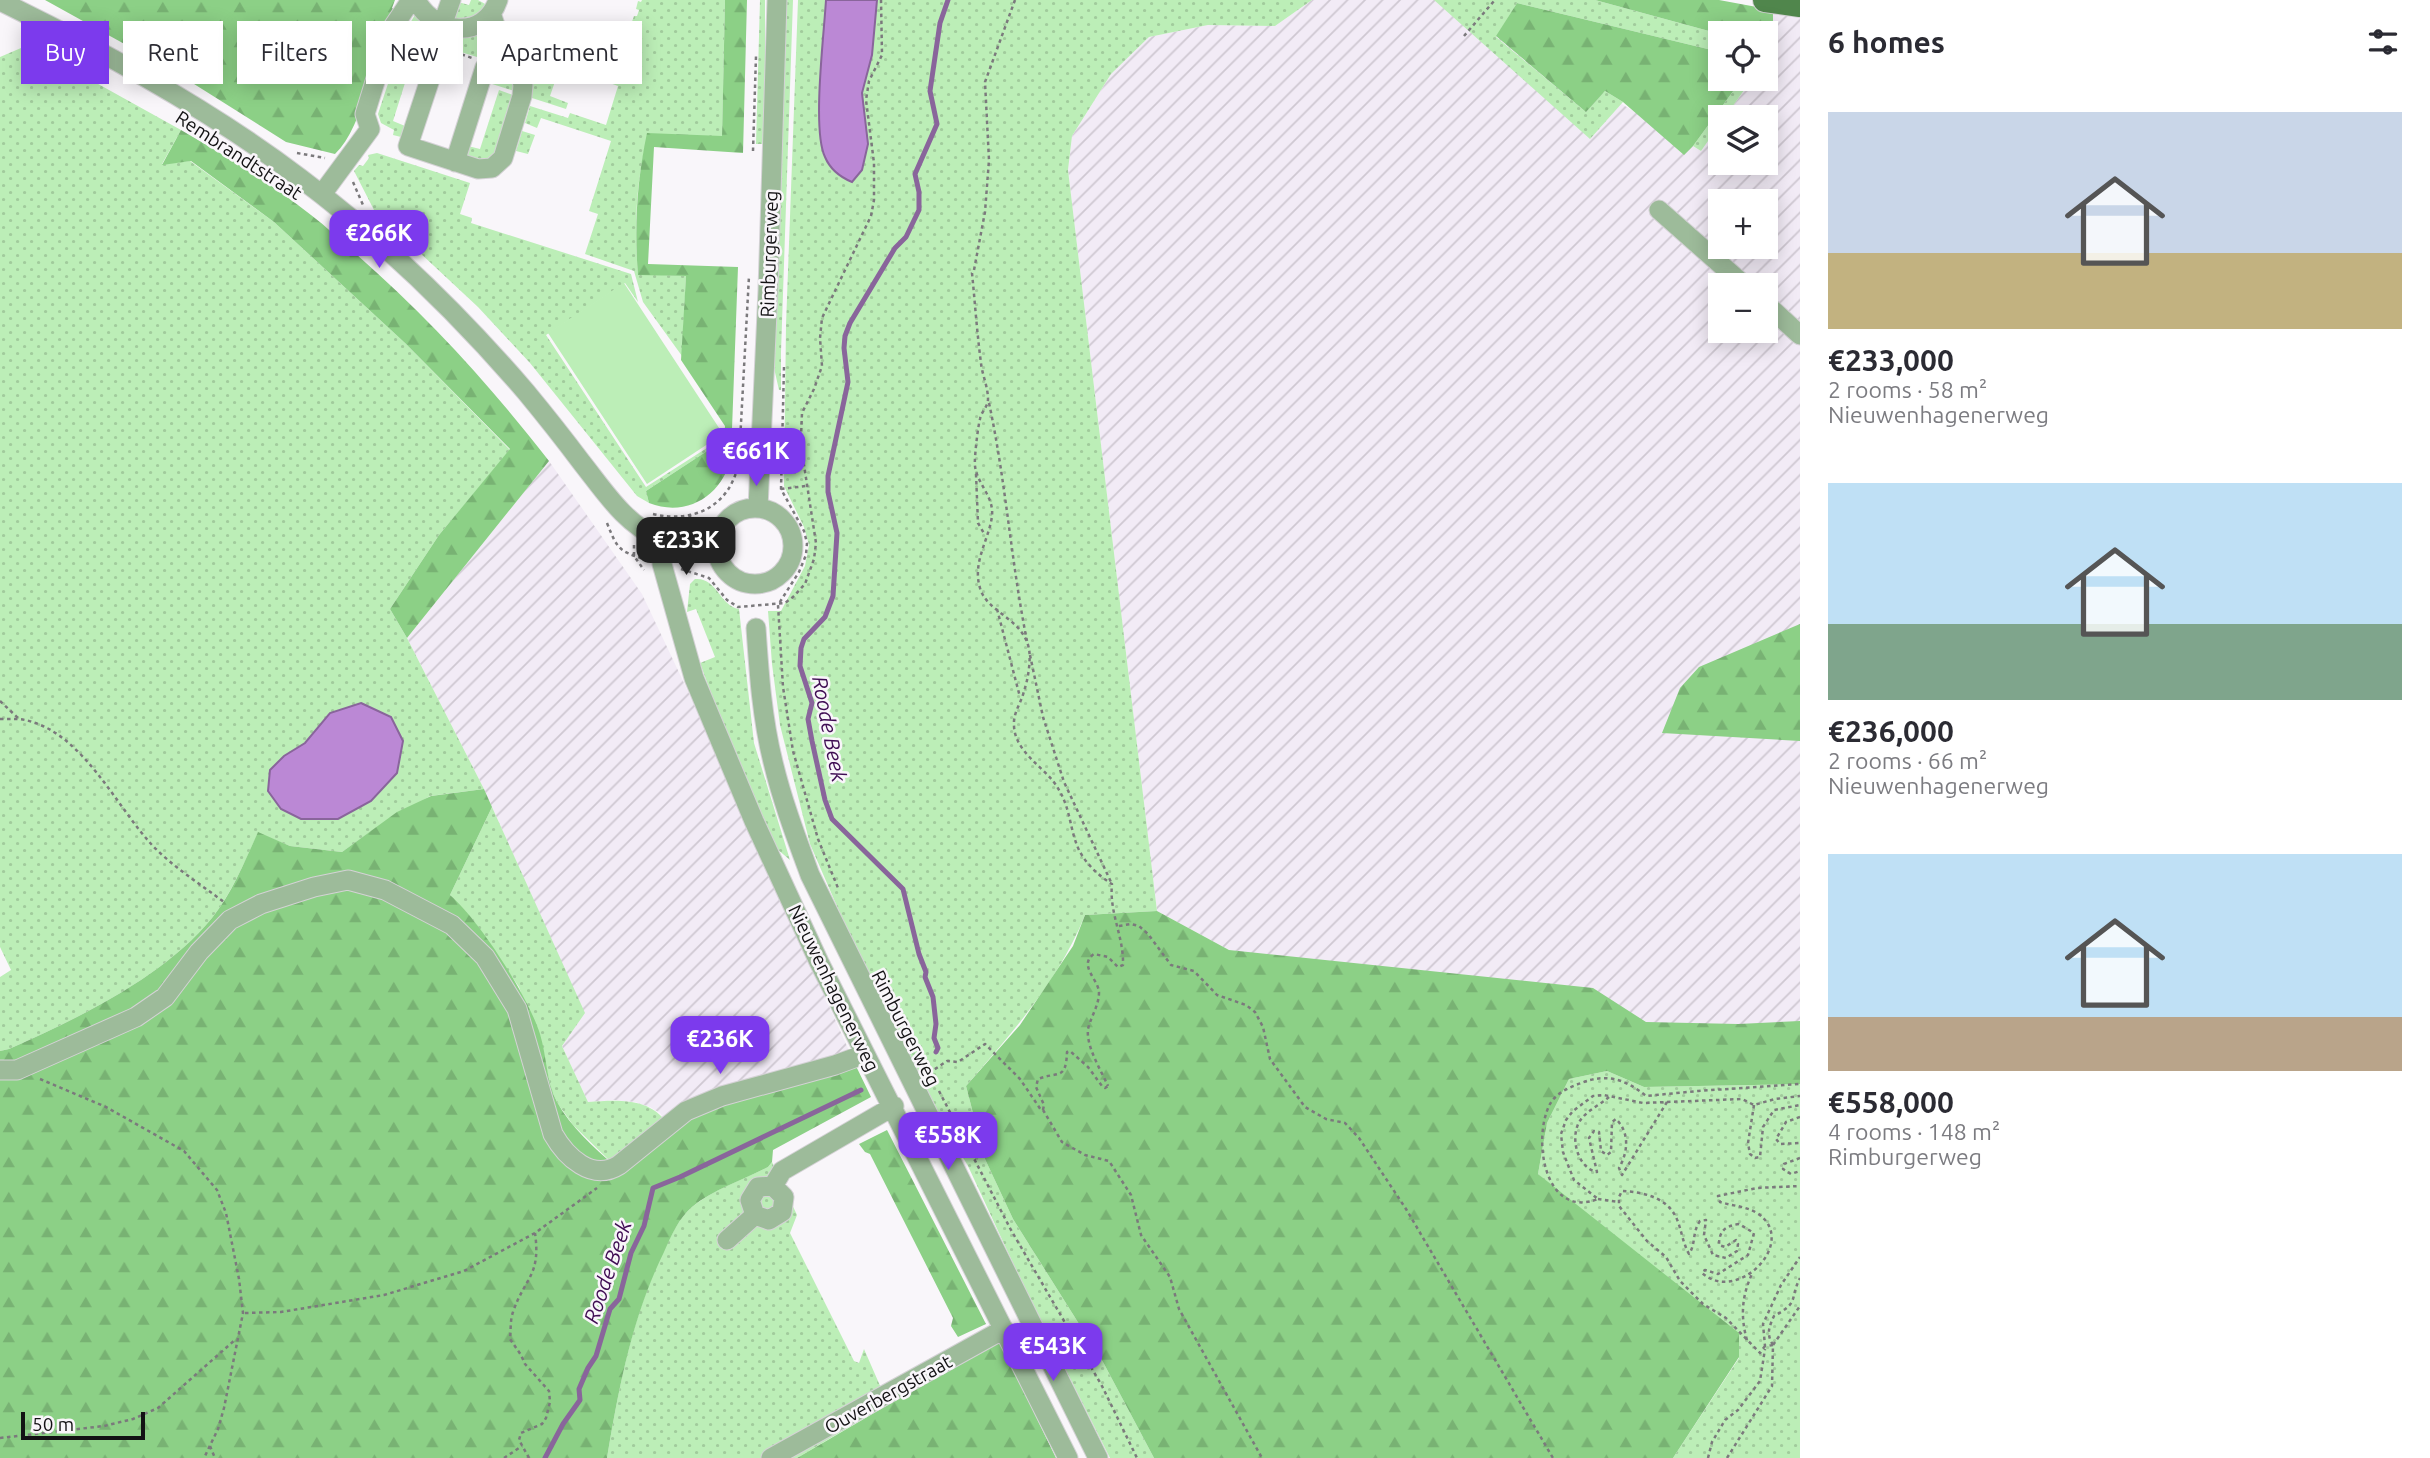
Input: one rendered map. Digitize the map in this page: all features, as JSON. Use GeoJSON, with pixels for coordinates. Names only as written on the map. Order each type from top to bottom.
{"type":"FeatureCollection","features":[{"type":"Feature","properties":{"kind":"main road"},"geometry":{"type":"LineString","coordinates":[[1765,0],[1800,5]]}},
{"type":"Feature","properties":{"kind":"street"},"geometry":{"type":"LineString","coordinates":[[414,0],[435,21]]}},
{"type":"Feature","properties":{"kind":"street","name":"Rembrandtstraat"},"geometry":{"type":"LineString","coordinates":[[322,194],[370,129],[365,114],[391,30],[414,0]]}},
{"type":"Feature","properties":{"kind":"street"},"geometry":{"type":"LineString","coordinates":[[444,21],[451,0]]}},
{"type":"Feature","properties":{"kind":"street","name":"Rimburgerweg"},"geometry":{"type":"LineString","coordinates":[[758,508],[769,277],[777,0]]}},
{"type":"Feature","properties":{"kind":"street","name":"Rembrandtstraat"},"geometry":{"type":"LineString","coordinates":[[0,1],[108,56],[188,103],[322,194],[397,259],[502,365],[626,517],[663,540],[718,548]]}},
{"type":"Feature","properties":{"kind":"street"},"geometry":{"type":"LineString","coordinates":[[463,27],[480,23],[494,6]]}},
{"type":"Feature","properties":{"kind":"street"},"geometry":{"type":"LineString","coordinates":[[430,84],[408,146],[485,170],[498,163],[503,158],[522,96],[519,69],[500,40],[494,6]]}},
{"type":"Feature","properties":{"kind":"street"},"geometry":{"type":"LineString","coordinates":[[455,162],[477,82]]}},
{"type":"Feature","properties":{"kind":"street"},"geometry":{"type":"LineString","coordinates":[[1659,211],[1730,273]]}},
{"type":"Feature","properties":{"kind":"street"},"geometry":{"type":"LineString","coordinates":[[1778,315],[1800,335]]}},
{"type":"Feature","properties":{"kind":"street"},"geometry":{"type":"LineString","coordinates":[[758,508],[782,519],[791,534],[793,552],[780,575],[764,583],[755,584],[737,579],[723,566],[718,548],[719,537],[729,519],[737,513],[758,508]]}},
{"type":"Feature","properties":{"kind":"street","name":"Nieuwenhagenerweg"},"geometry":{"type":"LineString","coordinates":[[663,540],[662,564],[694,678],[754,821],[865,1054],[894,1107],[1068,1458]]}},
{"type":"Feature","properties":{"kind":"street","name":"Rimburgerweg"},"geometry":{"type":"LineString","coordinates":[[756,628],[761,689],[772,760],[810,875],[1098,1458]]}},
{"type":"Feature","properties":{"kind":"street"},"geometry":{"type":"LineString","coordinates":[[9,1070],[136,1017],[165,997],[199,952],[230,920],[261,904],[348,880],[385,890],[452,925],[485,957],[517,1009],[553,1134],[562,1150],[577,1162],[597,1172],[610,1171],[686,1111],[722,1096],[835,1065],[865,1054]]}},
{"type":"Feature","properties":{"kind":"street"},"geometry":{"type":"LineString","coordinates":[[774,1186],[782,1171],[894,1107]]}},
{"type":"Feature","properties":{"kind":"street"},"geometry":{"type":"LineString","coordinates":[[755,1215],[769,1220],[782,1212],[784,1197],[774,1186]]}},
{"type":"Feature","properties":{"kind":"street"},"geometry":{"type":"LineString","coordinates":[[755,1215],[750,1200],[758,1187],[774,1186]]}},
{"type":"Feature","properties":{"kind":"street"},"geometry":{"type":"LineString","coordinates":[[727,1240],[755,1215]]}},
{"type":"Feature","properties":{"kind":"street","name":"Ouverbergstraat"},"geometry":{"type":"LineString","coordinates":[[771,1458],[1004,1329]]}},
{"type":"Feature","properties":{"kind":"path"},"geometry":{"type":"LineString","coordinates":[[690,571],[709,578],[732,605],[778,605],[793,597],[805,584],[814,559],[816,544],[807,486],[802,413],[822,366],[822,318],[871,216],[874,163],[866,100],[869,81],[882,55],[881,0]]}},
{"type":"Feature","properties":{"kind":"path"},"geometry":{"type":"LineString","coordinates":[[1015,0],[985,82],[989,160],[985,212],[972,272],[981,366],[1000,452],[1021,613],[1043,717],[1064,782],[1112,884],[1112,907],[1119,926],[1123,965],[1118,967],[1108,957],[1094,954],[1087,963],[1098,992],[1098,1004],[1088,1032],[1090,1046],[1108,1088],[1102,1086],[1088,1067],[1070,1051],[1067,1052],[1067,1065],[1062,1073],[1038,1079],[1036,1087],[1044,1105],[1043,1110]]}},
{"type":"Feature","properties":{"kind":"path"},"geometry":{"type":"LineString","coordinates":[[1464,36],[1494,1]]}},
{"type":"Feature","properties":{"kind":"path"},"geometry":{"type":"LineString","coordinates":[[753,152],[756,46]]}},
{"type":"Feature","properties":{"kind":"path"},"geometry":{"type":"LineString","coordinates":[[649,513],[664,517],[690,516],[722,499],[732,486],[737,473],[749,274]]}},
{"type":"Feature","properties":{"kind":"path"},"geometry":{"type":"LineString","coordinates":[[986,536],[978,523],[975,463],[980,418],[988,400]]}},
{"type":"Feature","properties":{"kind":"path"},"geometry":{"type":"LineString","coordinates":[[976,470],[991,502],[992,516],[978,573],[980,589],[997,610],[1009,617],[1029,648],[1025,690],[1015,712],[1017,740],[1053,782],[1068,806],[1080,852],[1098,875],[1112,884]]}},
{"type":"Feature","properties":{"kind":"path"},"geometry":{"type":"LineString","coordinates":[[807,486],[781,489],[804,531],[807,544],[799,572],[778,605],[783,687],[793,751],[818,839],[841,894]]}},
{"type":"Feature","properties":{"kind":"path"},"geometry":{"type":"LineString","coordinates":[[606,520],[617,546],[622,552],[634,556]]}},
{"type":"Feature","properties":{"kind":"path"},"geometry":{"type":"LineString","coordinates":[[997,610],[1020,700]]}},
{"type":"Feature","properties":{"kind":"path"},"geometry":{"type":"LineString","coordinates":[[0,701],[20,720]]}},
{"type":"Feature","properties":{"kind":"path"},"geometry":{"type":"LineString","coordinates":[[0,719],[36,723],[64,738],[112,790],[152,844],[177,868],[241,915]]}},
{"type":"Feature","properties":{"kind":"path"},"geometry":{"type":"LineString","coordinates":[[1119,926],[1139,926],[1171,965],[1194,971],[1217,995],[1246,1005],[1255,1012],[1263,1027],[1270,1059],[1305,1107],[1326,1119],[1345,1123],[1359,1138],[1406,1209],[1553,1458]]}},
{"type":"Feature","properties":{"kind":"path"},"geometry":{"type":"LineString","coordinates":[[929,1073],[947,1061],[958,1062],[985,1044],[1026,1087],[1062,1142],[1085,1155],[1109,1161],[1130,1195],[1142,1235],[1171,1277],[1179,1309],[1262,1458]]}},
{"type":"Feature","properties":{"kind":"path"},"geometry":{"type":"LineString","coordinates":[[9,1070],[106,1107],[184,1151],[217,1190],[226,1213],[243,1312],[224,1408],[204,1458]]}},
{"type":"Feature","properties":{"kind":"path"},"geometry":{"type":"LineString","coordinates":[[1619,1202],[1598,1199],[1588,1203],[1577,1202],[1560,1194],[1549,1180],[1543,1160],[1543,1133],[1550,1103],[1565,1089],[1604,1077],[1618,1078],[1646,1096],[1800,1084]]}},
{"type":"Feature","properties":{"kind":"path","name":"Rimburgerweg"},"geometry":{"type":"LineString","coordinates":[[935,1085],[1012,1230],[1102,1386],[1137,1458]]}},
{"type":"Feature","properties":{"kind":"path"},"geometry":{"type":"LineString","coordinates":[[1026,1087],[1036,1087]]}},
{"type":"Feature","properties":{"kind":"path"},"geometry":{"type":"LineString","coordinates":[[1598,1199],[1574,1180],[1563,1152],[1561,1134],[1573,1111],[1593,1096],[1643,1103],[1742,1099],[1754,1105],[1800,1096]]}},
{"type":"Feature","properties":{"kind":"path"},"geometry":{"type":"LineString","coordinates":[[1609,1097],[1582,1118],[1576,1128],[1575,1144],[1585,1165],[1590,1171],[1597,1172],[1589,1138],[1594,1131],[1599,1132],[1601,1151],[1607,1155],[1611,1152],[1612,1122],[1616,1119],[1625,1132],[1626,1154],[1619,1168],[1622,1175],[1667,1102]]}},
{"type":"Feature","properties":{"kind":"path"},"geometry":{"type":"LineString","coordinates":[[1754,1105],[1748,1143],[1750,1154],[1755,1158],[1760,1157],[1763,1127],[1774,1110],[1800,1105]]}},
{"type":"Feature","properties":{"kind":"path"},"geometry":{"type":"LineString","coordinates":[[1800,1117],[1786,1122],[1776,1139],[1780,1144],[1800,1143]]}},
{"type":"Feature","properties":{"kind":"path"},"geometry":{"type":"LineString","coordinates":[[1800,1158],[1784,1164],[1783,1169],[1791,1174],[1800,1171]]}},
{"type":"Feature","properties":{"kind":"path"},"geometry":{"type":"LineString","coordinates":[[243,1312],[281,1311],[384,1295],[464,1271],[535,1233],[590,1195],[610,1171]]}},
{"type":"Feature","properties":{"kind":"path"},"geometry":{"type":"LineString","coordinates":[[1748,1341],[1744,1329],[1743,1297],[1753,1272],[1770,1252],[1773,1236],[1763,1217],[1744,1206],[1720,1202],[1718,1196],[1758,1188],[1800,1186]]}},
{"type":"Feature","properties":{"kind":"path"},"geometry":{"type":"LineString","coordinates":[[1753,1272],[1735,1281],[1722,1283],[1711,1281],[1702,1273],[1704,1270],[1718,1274],[1748,1255],[1755,1237],[1746,1227],[1739,1224],[1731,1226],[1719,1235],[1719,1245],[1725,1247],[1736,1240],[1738,1244],[1737,1251],[1726,1258],[1713,1255],[1704,1235],[1706,1220],[1700,1221],[1695,1227],[1689,1254],[1671,1208],[1647,1193],[1622,1191],[1619,1206],[1647,1241],[1666,1257],[1680,1281],[1703,1304],[1726,1318],[1760,1353],[1765,1346],[1773,1345]]}},
{"type":"Feature","properties":{"kind":"path"},"geometry":{"type":"LineString","coordinates":[[529,1458],[519,1440],[521,1433],[542,1424],[546,1418],[550,1402],[549,1391],[525,1364],[510,1339],[512,1313],[533,1272],[538,1254],[535,1233]]}},
{"type":"Feature","properties":{"kind":"path"},"geometry":{"type":"LineString","coordinates":[[1708,1458],[1712,1442],[1725,1420],[1738,1410],[1760,1381],[1765,1346],[1763,1324],[1781,1285],[1800,1257]]}},
{"type":"Feature","properties":{"kind":"path"},"geometry":{"type":"LineString","coordinates":[[1773,1345],[1769,1339],[1769,1329],[1774,1316],[1795,1301],[1800,1278]]}},
{"type":"Feature","properties":{"kind":"path"},"geometry":{"type":"LineString","coordinates":[[1727,1458],[1772,1386],[1773,1345],[1800,1306]]}},
{"type":"Feature","properties":{"kind":"path"},"geometry":{"type":"LineString","coordinates":[[0,1438],[104,1426],[134,1419],[158,1408],[238,1337]]}},
{"type":"Feature","properties":{"kind":"path"},"geometry":{"type":"LineString","coordinates":[[210,1446],[215,1458]]}},
{"type":"Feature","properties":{"kind":"path"},"geometry":{"type":"LineString","coordinates":[[504,1458],[522,1446]]}},
{"type":"Feature","properties":{"kind":"shaded area"},"geometry":{"type":"Polygon","coordinates":[[[826,0],[877,0],[872,55],[862,93],[868,144],[862,170],[852,182],[830,165],[821,144],[819,105],[826,0]]]}},
{"type":"Feature","properties":{"kind":"shaded area"},"geometry":{"type":"Polygon","coordinates":[[[1312,0],[1446,0],[1701,151],[1708,141],[1708,175],[1778,175],[1778,105],[1734,105],[1743,91],[1778,91],[1778,21],[1773,21],[1773,10],[1800,15],[1800,1034],[1638,1024],[1229,950],[1157,911],[1068,170],[1072,136],[1111,74],[1149,37],[1208,25],[1275,26],[1312,0]]]}},
{"type":"Feature","properties":{"kind":"shaded area"},"geometry":{"type":"Polygon","coordinates":[[[549,461],[642,594],[855,1064],[667,1123],[660,1113],[635,1102],[588,1102],[562,1046],[584,1013],[484,789],[407,638],[549,461]]]}},
{"type":"Feature","properties":{"kind":"shaded area"},"geometry":{"type":"Polygon","coordinates":[[[361,703],[391,717],[403,741],[397,773],[371,801],[338,819],[301,819],[281,809],[268,791],[270,770],[284,756],[305,743],[330,713],[361,703]]]}},
{"type":"Feature","properties":{"kind":"green space"},"geometry":{"type":"Polygon","coordinates":[[[45,0],[395,0],[392,8],[395,10],[390,21],[366,21],[366,84],[369,84],[354,125],[335,154],[286,142],[194,84],[223,84],[223,21],[123,21],[123,43],[109,35],[109,21],[83,21],[45,0]]]}},
{"type":"Feature","properties":{"kind":"green space"},"geometry":{"type":"Polygon","coordinates":[[[471,0],[478,0],[487,5],[472,20],[454,21],[458,2],[469,5],[471,0]]]}},
{"type":"Feature","properties":{"kind":"green space"},"geometry":{"type":"Polygon","coordinates":[[[725,0],[722,137],[648,134],[639,186],[636,221],[638,274],[686,276],[682,356],[643,302],[634,271],[585,254],[598,214],[589,211],[611,141],[541,118],[537,128],[525,123],[530,106],[568,118],[570,113],[606,125],[618,86],[612,84],[642,84],[642,21],[632,21],[639,10],[636,9],[638,1],[725,0]]]}},
{"type":"Feature","properties":{"kind":"green space"},"geometry":{"type":"Polygon","coordinates":[[[725,0],[747,0],[743,153],[654,147],[648,264],[738,267],[731,456],[721,482],[702,500],[690,505],[663,507],[649,503],[646,491],[724,440],[725,426],[681,360],[686,276],[638,275],[636,221],[641,168],[647,133],[722,136],[725,0]]]}},
{"type":"Feature","properties":{"kind":"green space"},"geometry":{"type":"Polygon","coordinates":[[[760,0],[765,0],[765,144],[756,144],[760,0]]]}},
{"type":"Feature","properties":{"kind":"green space"},"geometry":{"type":"Polygon","coordinates":[[[787,0],[793,0],[779,390],[774,368],[787,0]]]}},
{"type":"Feature","properties":{"kind":"green space"},"geometry":{"type":"Polygon","coordinates":[[[798,0],[1312,0],[1275,26],[1208,25],[1149,37],[1111,74],[1072,136],[1068,170],[1157,911],[1085,915],[1048,984],[1017,1026],[966,1086],[985,1159],[1013,1219],[1103,1362],[1154,1458],[1110,1458],[1024,1287],[968,1166],[946,1128],[852,941],[810,844],[780,725],[768,611],[781,611],[805,566],[809,545],[804,527],[784,486],[786,325],[798,0]]]}},
{"type":"Feature","properties":{"kind":"green space"},"geometry":{"type":"Polygon","coordinates":[[[1434,0],[1595,0],[1708,31],[1708,49],[1517,3],[1496,37],[1586,112],[1605,91],[1623,102],[1590,139],[1434,0]]]}},
{"type":"Feature","properties":{"kind":"green space"},"geometry":{"type":"Polygon","coordinates":[[[1595,0],[1719,0],[1773,10],[1773,21],[1708,21],[1708,31],[1595,0]]]}},
{"type":"Feature","properties":{"kind":"green space"},"geometry":{"type":"Polygon","coordinates":[[[1517,3],[1708,49],[1708,91],[1733,91],[1723,105],[1708,105],[1708,125],[1684,155],[1623,102],[1605,91],[1586,112],[1496,36],[1517,3]]]}},
{"type":"Feature","properties":{"kind":"green space"},"geometry":{"type":"Polygon","coordinates":[[[416,13],[460,21],[411,21],[416,13]]]}},
{"type":"Feature","properties":{"kind":"green space"},"geometry":{"type":"Polygon","coordinates":[[[463,22],[477,24],[477,57],[463,53],[463,22]]]}},
{"type":"Feature","properties":{"kind":"green space"},"geometry":{"type":"Polygon","coordinates":[[[21,48],[21,84],[98,84],[181,130],[162,164],[190,161],[274,222],[405,343],[510,450],[439,535],[390,609],[484,789],[430,796],[342,852],[290,846],[258,833],[226,898],[212,918],[170,959],[90,1010],[0,1051],[0,977],[11,970],[0,947],[0,57],[21,48]]]}},
{"type":"Feature","properties":{"kind":"green space"},"geometry":{"type":"Polygon","coordinates":[[[388,84],[405,84],[393,121],[405,126],[401,137],[393,135],[394,130],[381,123],[378,114],[388,84]]]}},
{"type":"Feature","properties":{"kind":"green space"},"geometry":{"type":"Polygon","coordinates":[[[492,84],[515,84],[517,92],[492,84]]]}},
{"type":"Feature","properties":{"kind":"green space"},"geometry":{"type":"Polygon","coordinates":[[[531,84],[554,84],[550,96],[568,103],[566,109],[532,98],[531,84]]]}},
{"type":"Feature","properties":{"kind":"green space"},"geometry":{"type":"Polygon","coordinates":[[[499,90],[516,96],[501,146],[488,162],[466,160],[468,146],[480,149],[499,90]]]}},
{"type":"Feature","properties":{"kind":"green space"},"geometry":{"type":"Polygon","coordinates":[[[1733,91],[1743,91],[1734,105],[1723,105],[1733,91]]]}},
{"type":"Feature","properties":{"kind":"green space"},"geometry":{"type":"Polygon","coordinates":[[[1708,125],[1708,141],[1701,151],[1693,146],[1708,125]]]}},
{"type":"Feature","properties":{"kind":"green space"},"geometry":{"type":"Polygon","coordinates":[[[181,130],[280,192],[356,254],[409,303],[457,353],[549,461],[407,638],[390,609],[439,535],[510,449],[405,343],[274,222],[191,161],[162,165],[181,130]]]}},
{"type":"Feature","properties":{"kind":"green space"},"geometry":{"type":"Polygon","coordinates":[[[522,131],[535,135],[528,154],[516,151],[522,131]]]}},
{"type":"Feature","properties":{"kind":"green space"},"geometry":{"type":"Polygon","coordinates":[[[377,153],[470,183],[460,214],[472,218],[471,223],[631,274],[638,302],[625,283],[546,335],[646,487],[724,437],[724,440],[646,491],[649,503],[637,496],[530,363],[478,307],[374,210],[354,171],[359,165],[363,166],[369,158],[368,155],[377,153]]]}},
{"type":"Feature","properties":{"kind":"green space"},"geometry":{"type":"Polygon","coordinates":[[[624,283],[723,434],[647,484],[548,333],[624,283]]]}},
{"type":"Feature","properties":{"kind":"green space"},"geometry":{"type":"Polygon","coordinates":[[[695,579],[708,582],[727,602],[739,609],[754,743],[790,860],[777,849],[766,828],[700,663],[715,657],[696,609],[687,612],[690,584],[695,579]]]}},
{"type":"Feature","properties":{"kind":"green space"},"geometry":{"type":"Polygon","coordinates":[[[1800,624],[1800,741],[1662,733],[1680,688],[1699,667],[1800,624]]]}},
{"type":"Feature","properties":{"kind":"green space"},"geometry":{"type":"Polygon","coordinates":[[[484,789],[492,807],[450,895],[488,940],[525,1000],[540,1034],[557,1102],[576,1128],[615,1166],[667,1123],[855,1064],[871,1097],[773,1150],[772,1162],[768,1167],[710,1195],[683,1216],[653,1277],[635,1327],[607,1458],[0,1458],[0,1051],[90,1010],[170,959],[212,918],[226,898],[258,832],[290,846],[342,852],[397,812],[431,796],[484,789]]]}},
{"type":"Feature","properties":{"kind":"green space"},"geometry":{"type":"Polygon","coordinates":[[[492,807],[585,1013],[562,1046],[588,1102],[621,1101],[642,1104],[651,1108],[667,1123],[615,1166],[573,1125],[558,1104],[519,987],[473,920],[450,895],[492,807]]]}},
{"type":"Feature","properties":{"kind":"green space"},"geometry":{"type":"Polygon","coordinates":[[[1157,911],[1229,950],[1593,988],[1646,1022],[1738,1024],[1800,1021],[1800,1084],[1644,1087],[1607,1071],[1569,1079],[1547,1123],[1538,1174],[1739,1333],[1739,1357],[1673,1458],[1154,1458],[1103,1362],[1013,1219],[985,1159],[966,1086],[1020,1025],[1073,946],[1085,915],[1157,911]]]}},
{"type":"Feature","properties":{"kind":"green space"},"geometry":{"type":"Polygon","coordinates":[[[1607,1071],[1644,1087],[1800,1084],[1800,1458],[1673,1458],[1739,1358],[1538,1174],[1547,1123],[1569,1079],[1607,1071]]]}},
{"type":"Feature","properties":{"kind":"green space"},"geometry":{"type":"Polygon","coordinates":[[[887,1130],[986,1324],[958,1337],[951,1326],[953,1318],[870,1154],[859,1144],[887,1130]]]}},
{"type":"Feature","properties":{"kind":"green space"},"geometry":{"type":"Polygon","coordinates":[[[772,1162],[797,1215],[790,1233],[854,1361],[859,1363],[864,1349],[888,1404],[797,1458],[607,1458],[635,1327],[652,1277],[672,1234],[687,1211],[719,1190],[768,1167],[772,1162]]]}},
{"type":"Feature","properties":{"kind":"green space"},"geometry":{"type":"Polygon","coordinates":[[[999,1340],[1056,1458],[797,1458],[999,1340]]]}},
{"type":"Feature","properties":{"kind":"waterway","name":"Roode Beek"},"geometry":{"type":"LineString","coordinates":[[936,1052],[938,1048],[934,1038],[936,1024],[933,997],[925,977],[926,972],[903,889],[832,819],[825,800],[808,719],[812,703],[800,666],[804,639],[825,617],[833,596],[837,533],[828,492],[828,476],[848,382],[845,336],[895,248],[906,237],[919,210],[915,174],[937,124],[930,91],[940,23],[948,0]]}},
{"type":"Feature","properties":{"kind":"waterway","name":"Roode Beek"},"geometry":{"type":"LineString","coordinates":[[545,1458],[563,1424],[580,1400],[579,1389],[596,1356],[610,1309],[619,1299],[631,1253],[644,1226],[653,1188],[861,1090]]}}]}
